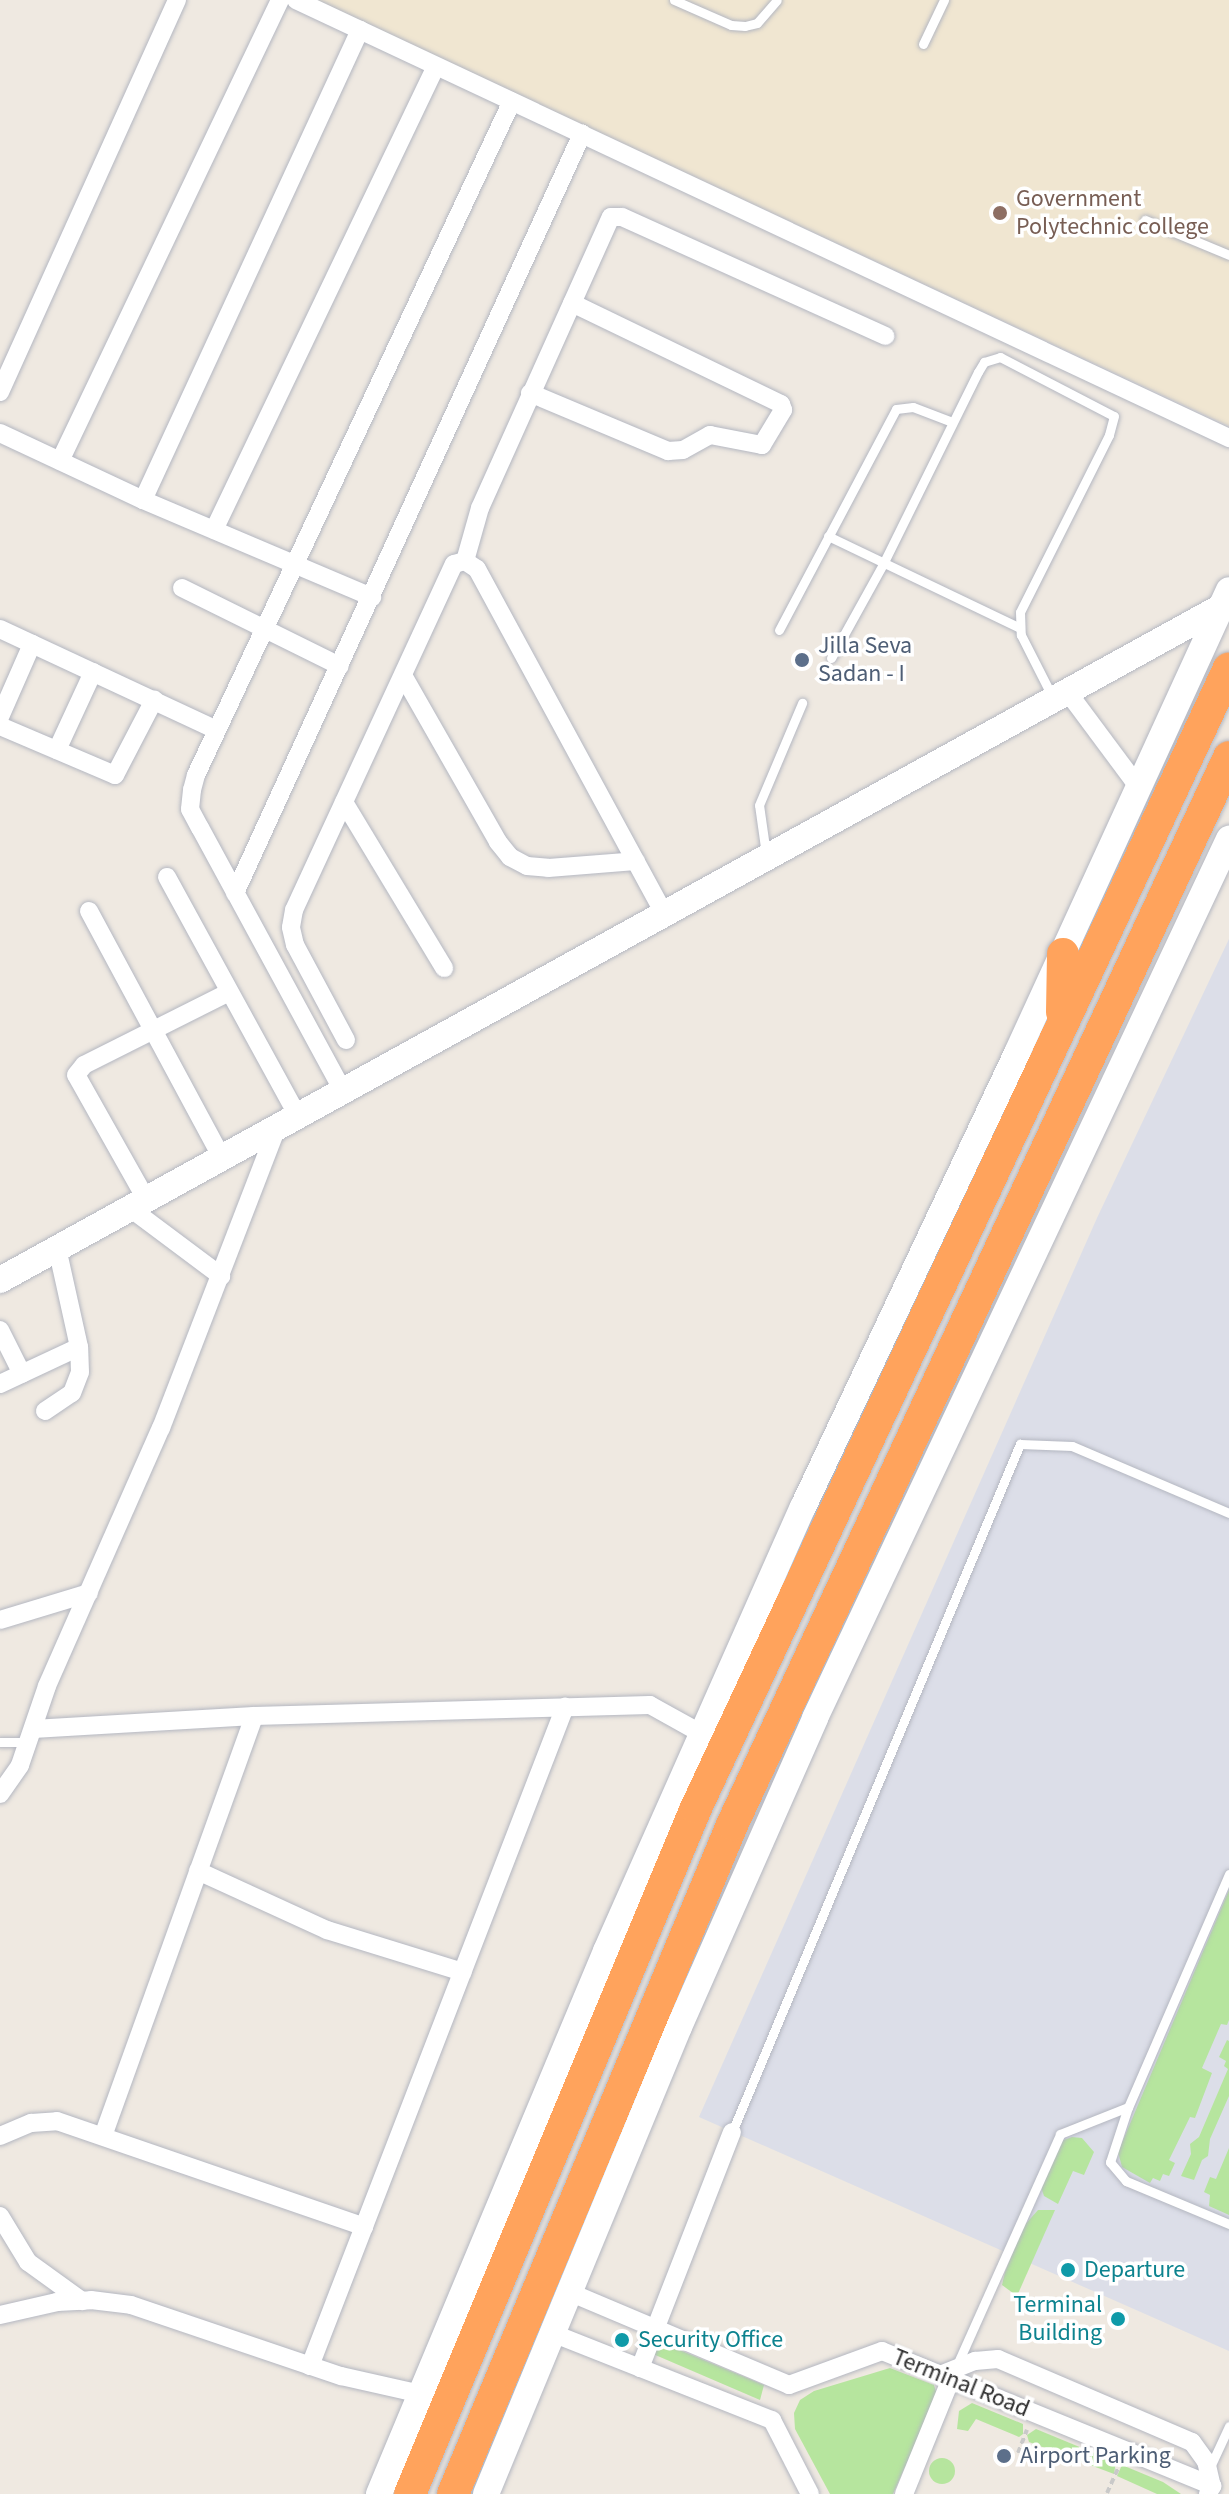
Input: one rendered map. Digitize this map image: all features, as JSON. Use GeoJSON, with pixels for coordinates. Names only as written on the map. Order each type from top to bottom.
{"type":"FeatureCollection","features":[{"type":"Feature","properties":{"kind":"highway"},"geometry":{"type":"LineString","coordinates":[[410,2494],[696,1808],[1229,668]]}},
{"type":"Feature","properties":{"kind":"highway"},"geometry":{"type":"LineString","coordinates":[[453,2494],[732,1825],[1229,757]]}},
{"type":"Feature","properties":{"kind":"highway"},"geometry":{"type":"LineString","coordinates":[[1061,1027],[1063,954]]}},
{"type":"Feature","properties":{"kind":"street"},"geometry":{"type":"LineString","coordinates":[[0,392],[177,0]]}},
{"type":"Feature","properties":{"kind":"street"},"geometry":{"type":"LineString","coordinates":[[60,461],[280,0]]}},
{"type":"Feature","properties":{"kind":"street"},"geometry":{"type":"LineString","coordinates":[[296,0],[1229,438]]}},
{"type":"Feature","properties":{"kind":"street"},"geometry":{"type":"LineString","coordinates":[[143,500],[360,30]]}},
{"type":"Feature","properties":{"kind":"street"},"geometry":{"type":"LineString","coordinates":[[214,530],[436,66]]}},
{"type":"Feature","properties":{"kind":"street"},"geometry":{"type":"LineString","coordinates":[[343,1091],[190,809],[196,775],[512,101]]}},
{"type":"Feature","properties":{"kind":"street"},"geometry":{"type":"LineString","coordinates":[[235,893],[582,134]]}},
{"type":"Feature","properties":{"kind":"street"},"geometry":{"type":"LineString","coordinates":[[465,561],[480,508],[611,217],[622,217],[885,336]]}},
{"type":"Feature","properties":{"kind":"street"},"geometry":{"type":"LineString","coordinates":[[530,393],[668,451],[683,450],[710,435],[762,445],[783,410],[781,404],[572,303]]}},
{"type":"Feature","properties":{"kind":"street"},"geometry":{"type":"LineString","coordinates":[[0,433],[143,500],[372,597]]}},
{"type":"Feature","properties":{"kind":"street"},"geometry":{"type":"LineString","coordinates":[[346,1040],[295,945],[291,927],[294,910],[454,564],[465,561],[477,569],[664,914]]}},
{"type":"Feature","properties":{"kind":"street"},"geometry":{"type":"LineString","coordinates":[[182,588],[340,666]]}},
{"type":"Feature","properties":{"kind":"street"},"geometry":{"type":"LineString","coordinates":[[0,1280],[1060,695],[1225,598]]}},
{"type":"Feature","properties":{"kind":"street"},"geometry":{"type":"LineString","coordinates":[[379,2494],[606,1951],[803,1507],[1063,954],[1225,598]]}},
{"type":"Feature","properties":{"kind":"street"},"geometry":{"type":"LineString","coordinates":[[0,629],[217,730]]}},
{"type":"Feature","properties":{"kind":"street"},"geometry":{"type":"LineString","coordinates":[[0,717],[32,644]]}},
{"type":"Feature","properties":{"kind":"street"},"geometry":{"type":"LineString","coordinates":[[57,750],[93,672]]}},
{"type":"Feature","properties":{"kind":"street"},"geometry":{"type":"LineString","coordinates":[[404,677],[498,842],[510,857],[527,866],[548,868],[636,861]]}},
{"type":"Feature","properties":{"kind":"street"},"geometry":{"type":"LineString","coordinates":[[1060,695],[1139,788]]}},
{"type":"Feature","properties":{"kind":"street"},"geometry":{"type":"LineString","coordinates":[[0,726],[115,775],[154,700]]}},
{"type":"Feature","properties":{"kind":"street"},"geometry":{"type":"LineString","coordinates":[[344,802],[444,968]]}},
{"type":"Feature","properties":{"kind":"street"},"geometry":{"type":"LineString","coordinates":[[486,2494],[679,2027],[815,1718],[1229,839]]}},
{"type":"Feature","properties":{"kind":"street"},"geometry":{"type":"LineString","coordinates":[[0,1794],[20,1765],[47,1686],[161,1428],[287,1122],[229,992],[167,877]]}},
{"type":"Feature","properties":{"kind":"street"},"geometry":{"type":"LineString","coordinates":[[89,911],[222,1158]]}},
{"type":"Feature","properties":{"kind":"street"},"geometry":{"type":"LineString","coordinates":[[221,1276],[138,1204],[76,1075],[84,1065],[229,992]]}},
{"type":"Feature","properties":{"kind":"street"},"geometry":{"type":"LineString","coordinates":[[45,1411],[72,1393],[80,1372],[79,1347],[57,1248]]}},
{"type":"Feature","properties":{"kind":"street"},"geometry":{"type":"LineString","coordinates":[[0,1330],[22,1374]]}},
{"type":"Feature","properties":{"kind":"street"},"geometry":{"type":"LineString","coordinates":[[0,1384],[79,1347]]}},
{"type":"Feature","properties":{"kind":"street"},"geometry":{"type":"LineString","coordinates":[[0,1620],[89,1593]]}},
{"type":"Feature","properties":{"kind":"street"},"geometry":{"type":"LineString","coordinates":[[31,1736],[254,1716],[650,1705],[702,1734]]}},
{"type":"Feature","properties":{"kind":"street"},"geometry":{"type":"LineString","coordinates":[[310,2366],[565,1707]]}},
{"type":"Feature","properties":{"kind":"street"},"geometry":{"type":"LineString","coordinates":[[103,2136],[254,1716]]}},
{"type":"Feature","properties":{"kind":"street"},"geometry":{"type":"LineString","coordinates":[[198,1871],[327,1930],[463,1972]]}},
{"type":"Feature","properties":{"kind":"street"},"geometry":{"type":"LineString","coordinates":[[0,2136],[31,2123],[57,2121],[364,2227]]}},
{"type":"Feature","properties":{"kind":"street"},"geometry":{"type":"LineString","coordinates":[[640,2368],[732,2132]]}},
{"type":"Feature","properties":{"kind":"street"},"geometry":{"type":"LineString","coordinates":[[0,2216],[28,2262],[82,2301]]}},
{"type":"Feature","properties":{"kind":"street","name":"Terminal Road"},"geometry":{"type":"LineString","coordinates":[[569,2292],[789,2385],[882,2351],[949,2374],[1209,2484]]}},
{"type":"Feature","properties":{"kind":"street"},"geometry":{"type":"LineString","coordinates":[[0,2315],[82,2301],[131,2305],[375,2386],[421,2394]]}},
{"type":"Feature","properties":{"kind":"street"},"geometry":{"type":"LineString","coordinates":[[552,2333],[772,2420],[810,2494]]}},
{"type":"Feature","properties":{"kind":"street"},"geometry":{"type":"LineString","coordinates":[[904,2494],[949,2374],[975,2361],[998,2359],[1192,2442],[1206,2461],[1209,2484]]}},
{"type":"Feature","properties":{"kind":"lane"},"geometry":{"type":"LineString","coordinates":[[674,0],[731,25],[745,26],[757,23],[777,0]]}},
{"type":"Feature","properties":{"kind":"lane"},"geometry":{"type":"LineString","coordinates":[[923,44],[944,0]]}},
{"type":"Feature","properties":{"kind":"lane"},"geometry":{"type":"LineString","coordinates":[[1145,220],[1229,255]]}},
{"type":"Feature","properties":{"kind":"lane"},"geometry":{"type":"LineString","coordinates":[[831,658],[883,564],[984,362],[1000,357],[1114,416],[1109,435],[1020,612],[1018,627]]}},
{"type":"Feature","properties":{"kind":"lane"},"geometry":{"type":"LineString","coordinates":[[779,630],[896,409],[913,407],[952,422]]}},
{"type":"Feature","properties":{"kind":"lane"},"geometry":{"type":"LineString","coordinates":[[828,536],[1018,627],[1060,695]]}},
{"type":"Feature","properties":{"kind":"lane"},"geometry":{"type":"LineString","coordinates":[[767,857],[759,805],[802,703]]}},
{"type":"Feature","properties":{"kind":"lane"},"geometry":{"type":"LineString","coordinates":[[732,2132],[1020,1444],[1072,1446],[1229,1513]]}},
{"type":"Feature","properties":{"kind":"lane"},"geometry":{"type":"LineString","coordinates":[[0,1742],[31,1736]]}},
{"type":"Feature","properties":{"kind":"lane"},"geometry":{"type":"LineString","coordinates":[[1229,1874],[1128,2107],[1113,2145],[1110,2162],[1126,2181],[1229,2224]]}},
{"type":"Feature","properties":{"kind":"lane"},"geometry":{"type":"LineString","coordinates":[[949,2374],[1060,2134],[1128,2107]]}},
{"type":"Feature","properties":{"kind":"lane"},"geometry":{"type":"LineString","coordinates":[[1209,2484],[1229,2426]]}},
{"type":"Feature","properties":{"kind":"shaded area","name":"Government Polytechnic college"},"geometry":{"type":"Polygon","coordinates":[[[315,0],[1229,0],[1229,426],[315,0]]]}},
{"type":"Feature","properties":{"kind":"shaded area"},"geometry":{"type":"Polygon","coordinates":[[[1229,939],[1229,2351],[699,2117],[1097,1218],[1229,939]]]}},
{"type":"Feature","properties":{"kind":"green space"},"geometry":{"type":"Polygon","coordinates":[[[1229,1890],[1229,2020],[1227,2025],[1221,2024],[1202,2068],[1212,2073],[1195,2118],[1190,2117],[1169,2160],[1175,2163],[1169,2176],[1163,2174],[1160,2181],[1153,2178],[1150,2183],[1122,2167],[1118,2152],[1229,1890]]]}},
{"type":"Feature","properties":{"kind":"green space"},"geometry":{"type":"Polygon","coordinates":[[[1227,2040],[1229,2096],[1210,2139],[1208,2156],[1202,2160],[1194,2180],[1181,2176],[1191,2154],[1190,2144],[1199,2137],[1228,2069],[1224,2066],[1226,2061],[1219,2057],[1227,2040]]]}},
{"type":"Feature","properties":{"kind":"green space"},"geometry":{"type":"Polygon","coordinates":[[[1072,2137],[1082,2138],[1094,2152],[1084,2175],[1073,2171],[1058,2204],[1044,2196],[1041,2187],[1061,2141],[1072,2137]]]}},
{"type":"Feature","properties":{"kind":"green space"},"geometry":{"type":"Polygon","coordinates":[[[1229,2148],[1229,2215],[1209,2206],[1210,2195],[1204,2192],[1210,2177],[1216,2179],[1229,2148]]]}},
{"type":"Feature","properties":{"kind":"green space"},"geometry":{"type":"Polygon","coordinates":[[[1038,2210],[1055,2210],[1017,2296],[1002,2285],[1005,2272],[1023,2227],[1038,2210]]]}},
{"type":"Feature","properties":{"kind":"green space"},"geometry":{"type":"Polygon","coordinates":[[[658,2341],[764,2385],[760,2400],[653,2354],[658,2341]]]}},
{"type":"Feature","properties":{"kind":"green space"},"geometry":{"type":"Polygon","coordinates":[[[890,2368],[934,2385],[937,2395],[893,2494],[830,2494],[795,2429],[794,2413],[800,2400],[814,2391],[890,2368]]]}},
{"type":"Feature","properties":{"kind":"green space"},"geometry":{"type":"Polygon","coordinates":[[[972,2403],[1023,2424],[1023,2434],[1019,2437],[976,2419],[968,2431],[957,2429],[959,2411],[972,2403]]]}},
{"type":"Feature","properties":{"kind":"green space"},"geometry":{"type":"Polygon","coordinates":[[[1036,2429],[1116,2462],[1114,2474],[1029,2442],[1027,2435],[1036,2429]]]}},
{"type":"Feature","properties":{"kind":"green space"},"geometry":{"type":"Polygon","coordinates":[[[942,2458],[951,2462],[955,2471],[951,2480],[942,2484],[933,2480],[929,2471],[933,2462],[942,2458]]]}},
{"type":"Feature","properties":{"kind":"green space"},"geometry":{"type":"Polygon","coordinates":[[[1122,2465],[1163,2482],[1181,2494],[1157,2494],[1117,2476],[1122,2465]]]}},
{"type":"Feature","properties":{"kind":"place","name":"Government Polytechnic college"},"geometry":{"type":"Point","coordinates":[1000,213]}},
{"type":"Feature","properties":{"kind":"place","name":"Jilla Seva Sadan - I"},"geometry":{"type":"Point","coordinates":[802,660]}},
{"type":"Feature","properties":{"kind":"place","name":"Departure"},"geometry":{"type":"Point","coordinates":[1068,2270]}},
{"type":"Feature","properties":{"kind":"place","name":"Terminal Building"},"geometry":{"type":"Point","coordinates":[1118,2319]}},
{"type":"Feature","properties":{"kind":"place","name":"Security Office"},"geometry":{"type":"Point","coordinates":[622,2340]}},
{"type":"Feature","properties":{"kind":"place","name":"Airport Parking"},"geometry":{"type":"Point","coordinates":[1004,2456]}}]}
